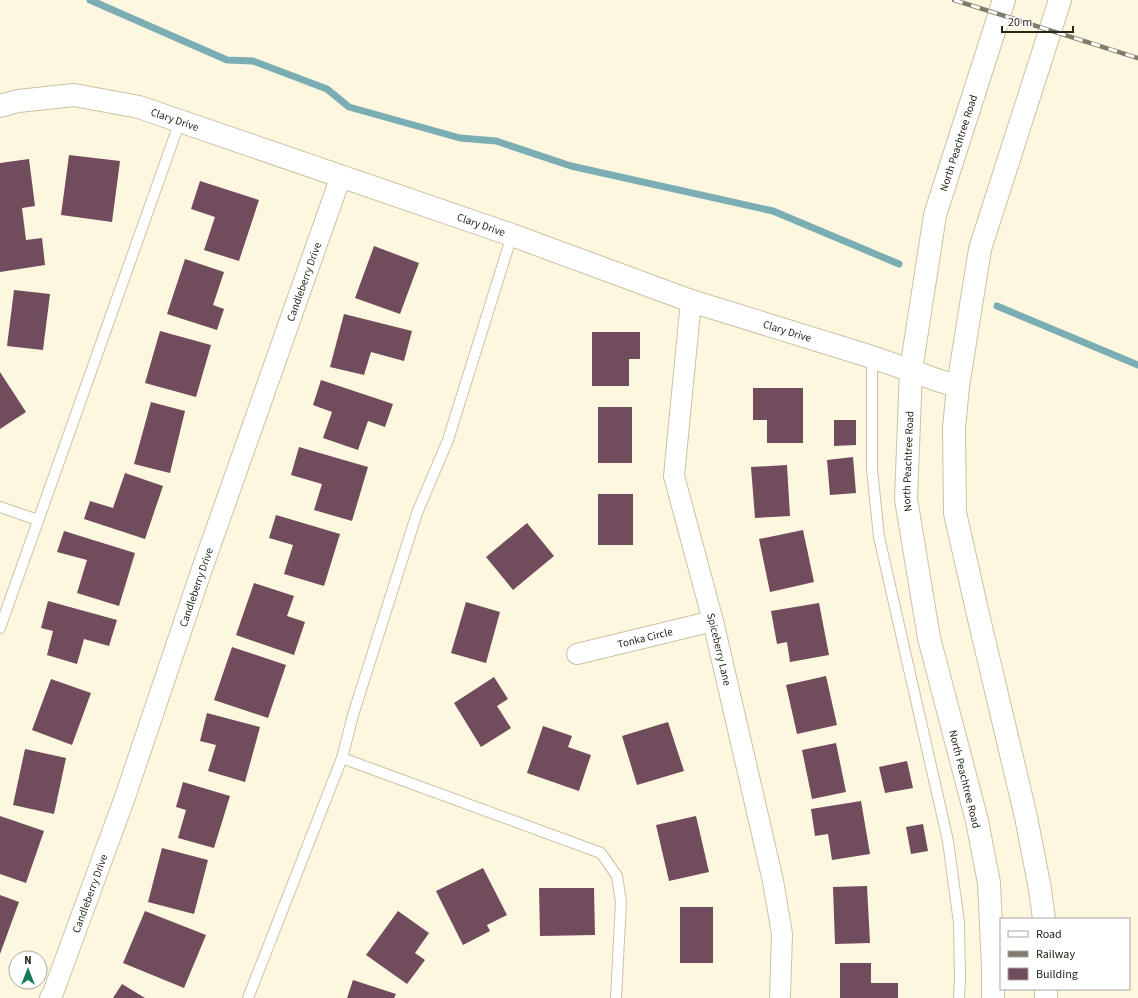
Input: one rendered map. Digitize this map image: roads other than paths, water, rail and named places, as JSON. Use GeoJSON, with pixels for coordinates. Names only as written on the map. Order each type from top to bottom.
{"type":"FeatureCollection","features":[{"type":"Feature","properties":{"kind":"main road","name":"North Peachtree Road"},"geometry":{"type":"LineString","coordinates":[[993,998],[989,883],[976,821],[929,638],[906,499],[911,370],[935,215],[1004,0]]}},
{"type":"Feature","properties":{"kind":"main road"},"geometry":{"type":"LineString","coordinates":[[1044,918],[1040,889],[1026,817],[955,513],[954,428],[958,386],[982,240],[1060,0]]}},
{"type":"Feature","properties":{"kind":"main road","name":"Clary Drive"},"geometry":{"type":"LineString","coordinates":[[0,106],[18,101],[74,95],[139,107],[512,235],[691,301],[872,357],[958,386]]}},
{"type":"Feature","properties":{"kind":"street","name":"Candleberry Drive"},"geometry":{"type":"LineString","coordinates":[[50,998],[125,797],[202,570],[341,176]]}},
{"type":"Feature","properties":{"kind":"street","name":"Spiceberry Lane"},"geometry":{"type":"LineString","coordinates":[[691,301],[674,476],[712,621],[773,881],[782,934],[780,998]]}},
{"type":"Feature","properties":{"kind":"street","name":"Tonka Circle"},"geometry":{"type":"LineString","coordinates":[[577,654],[712,621]]}},
{"type":"Feature","properties":{"kind":"lane"},"geometry":{"type":"LineString","coordinates":[[0,628],[180,121]]}},
{"type":"Feature","properties":{"kind":"lane"},"geometry":{"type":"LineString","coordinates":[[248,998],[342,758],[353,716],[417,513],[448,440],[512,235]]}},
{"type":"Feature","properties":{"kind":"lane"},"geometry":{"type":"LineString","coordinates":[[872,357],[872,469],[879,537],[948,841],[959,922],[960,979],[958,998]]}},
{"type":"Feature","properties":{"kind":"lane"},"geometry":{"type":"LineString","coordinates":[[0,507],[38,520]]}},
{"type":"Feature","properties":{"kind":"lane"},"geometry":{"type":"LineString","coordinates":[[342,758],[602,853],[617,876],[621,902],[616,998]]}},
{"type":"Feature","properties":{"kind":"waterway"},"geometry":{"type":"LineString","coordinates":[[90,0],[227,60],[253,61],[327,89],[349,107],[460,138],[496,141],[571,166],[773,211],[899,264]]}},
{"type":"Feature","properties":{"kind":"waterway"},"geometry":{"type":"LineString","coordinates":[[997,306],[1138,365]]}},
{"type":"Feature","properties":{"kind":"railway"},"geometry":{"type":"LineString","coordinates":[[954,0],[1138,58]]}}]}
